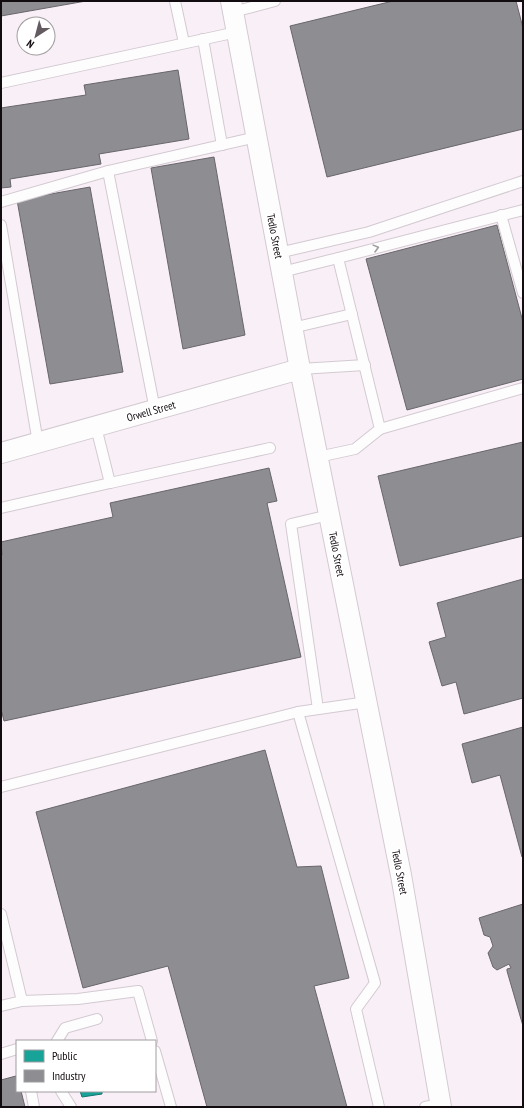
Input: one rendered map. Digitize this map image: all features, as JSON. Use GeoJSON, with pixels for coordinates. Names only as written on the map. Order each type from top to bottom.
{"type":"FeatureCollection","features":[{"type":"Feature","properties":{"kind":"street","name":"Tedlo Street"},"geometry":{"type":"LineString","coordinates":[[232,6],[292,328],[401,875],[435,1106]]}},
{"type":"Feature","properties":{"kind":"street","name":"Orwell Street"},"geometry":{"type":"LineString","coordinates":[[1,453],[300,369]]}},
{"type":"Feature","properties":{"kind":"lane"},"geometry":{"type":"LineString","coordinates":[[176,1],[184,44]]}},
{"type":"Feature","properties":{"kind":"lane"},"geometry":{"type":"LineString","coordinates":[[232,6],[275,1]]}},
{"type":"Feature","properties":{"kind":"lane"},"geometry":{"type":"LineString","coordinates":[[1,83],[237,32]]}},
{"type":"Feature","properties":{"kind":"lane"},"geometry":{"type":"LineString","coordinates":[[203,40],[222,145]]}},
{"type":"Feature","properties":{"kind":"lane"},"geometry":{"type":"LineString","coordinates":[[1,202],[108,171],[256,137]]}},
{"type":"Feature","properties":{"kind":"lane"},"geometry":{"type":"LineString","coordinates":[[108,171],[155,410]]}},
{"type":"Feature","properties":{"kind":"lane"},"geometry":{"type":"LineString","coordinates":[[278,253],[369,232],[523,181]]}},
{"type":"Feature","properties":{"kind":"lane"},"geometry":{"type":"LineString","coordinates":[[282,272],[523,210]]}},
{"type":"Feature","properties":{"kind":"lane"},"geometry":{"type":"LineString","coordinates":[[501,215],[523,293]]}},
{"type":"Feature","properties":{"kind":"lane"},"geometry":{"type":"LineString","coordinates":[[1,225],[38,443]]}},
{"type":"Feature","properties":{"kind":"lane"},"geometry":{"type":"LineString","coordinates":[[338,258],[380,429]]}},
{"type":"Feature","properties":{"kind":"lane"},"geometry":{"type":"LineString","coordinates":[[292,328],[352,314]]}},
{"type":"Feature","properties":{"kind":"lane"},"geometry":{"type":"LineString","coordinates":[[300,369],[364,365]]}},
{"type":"Feature","properties":{"kind":"lane"},"geometry":{"type":"LineString","coordinates":[[318,457],[355,449],[380,429],[523,388]]}},
{"type":"Feature","properties":{"kind":"lane"},"geometry":{"type":"LineString","coordinates":[[96,427],[110,483]]}},
{"type":"Feature","properties":{"kind":"lane"},"geometry":{"type":"LineString","coordinates":[[1,508],[270,448]]}},
{"type":"Feature","properties":{"kind":"lane"},"geometry":{"type":"LineString","coordinates":[[318,709],[291,524],[329,515]]}},
{"type":"Feature","properties":{"kind":"lane"},"geometry":{"type":"LineString","coordinates":[[1,787],[298,712],[367,702]]}},
{"type":"Feature","properties":{"kind":"lane"},"geometry":{"type":"LineString","coordinates":[[298,712],[375,983],[356,1009],[379,1107]]}},
{"type":"Feature","properties":{"kind":"lane"},"geometry":{"type":"LineString","coordinates":[[1,914],[22,1001]]}},
{"type":"Feature","properties":{"kind":"lane"},"geometry":{"type":"LineString","coordinates":[[1,1006],[22,1001],[78,999],[138,991],[152,1040]]}},
{"type":"Feature","properties":{"kind":"lane"},"geometry":{"type":"LineString","coordinates":[[58,1040],[65,1028],[97,1019]]}},
{"type":"Feature","properties":{"kind":"lane"},"geometry":{"type":"LineString","coordinates":[[1,1054],[16,1050]]}},
{"type":"Feature","properties":{"kind":"lane"},"geometry":{"type":"LineString","coordinates":[[156,1054],[171,1107]]}},
{"type":"Feature","properties":{"kind":"lane"},"geometry":{"type":"LineString","coordinates":[[31,1092],[34,1107]]}},
{"type":"Feature","properties":{"kind":"lane"},"geometry":{"type":"LineString","coordinates":[[62,1092],[71,1107]]}},
{"type":"Feature","properties":{"kind":"building: Public"},"geometry":{"type":"Polygon","coordinates":[[[80,1092],[102,1092],[102,1094],[82,1097],[80,1092]]]}},
{"type":"Feature","properties":{"kind":"building: Industry"},"geometry":{"type":"Polygon","coordinates":[[[1,1],[86,1],[1,16],[1,1]]]}},
{"type":"Feature","properties":{"kind":"building: Industry"},"geometry":{"type":"Polygon","coordinates":[[[393,1],[516,1],[523,28],[523,129],[327,177],[290,26],[393,1]]]}},
{"type":"Feature","properties":{"kind":"building: Industry"},"geometry":{"type":"Polygon","coordinates":[[[178,70],[189,139],[99,154],[101,164],[10,179],[11,187],[1,188],[1,108],[86,95],[84,85],[178,70]]]}},
{"type":"Feature","properties":{"kind":"building: Industry"},"geometry":{"type":"Polygon","coordinates":[[[214,157],[245,335],[183,349],[151,168],[214,157]]]}},
{"type":"Feature","properties":{"kind":"building: Industry"},"geometry":{"type":"Polygon","coordinates":[[[90,187],[123,372],[50,384],[17,200],[90,187]]]}},
{"type":"Feature","properties":{"kind":"building: Industry"},"geometry":{"type":"Polygon","coordinates":[[[497,225],[523,322],[523,379],[407,410],[366,259],[497,225]]]}},
{"type":"Feature","properties":{"kind":"building: Industry"},"geometry":{"type":"Polygon","coordinates":[[[523,442],[523,536],[400,566],[378,476],[523,442]]]}},
{"type":"Feature","properties":{"kind":"building: Industry"},"geometry":{"type":"Polygon","coordinates":[[[269,468],[277,501],[267,503],[301,657],[4,721],[1,709],[1,542],[113,517],[110,503],[269,468]]]}},
{"type":"Feature","properties":{"kind":"building: Industry"},"geometry":{"type":"Polygon","coordinates":[[[523,579],[523,698],[464,714],[456,682],[442,686],[429,642],[446,637],[437,603],[523,579]]]}},
{"type":"Feature","properties":{"kind":"building: Industry"},"geometry":{"type":"Polygon","coordinates":[[[523,727],[522,857],[500,775],[472,783],[462,744],[523,727]]]}},
{"type":"Feature","properties":{"kind":"building: Industry"},"geometry":{"type":"Polygon","coordinates":[[[265,750],[297,867],[321,866],[349,978],[314,986],[347,1107],[207,1107],[168,966],[83,988],[36,812],[265,750]]]}},
{"type":"Feature","properties":{"kind":"building: Industry"},"geometry":{"type":"Polygon","coordinates":[[[523,904],[523,1026],[507,971],[507,969],[511,968],[509,964],[497,970],[493,967],[488,953],[493,946],[490,937],[484,935],[479,918],[523,904]]]}},
{"type":"Feature","properties":{"kind":"building: Industry"},"geometry":{"type":"Polygon","coordinates":[[[16,1076],[16,1092],[21,1092],[25,1107],[1,1107],[1,1080],[16,1076]]]}}]}
